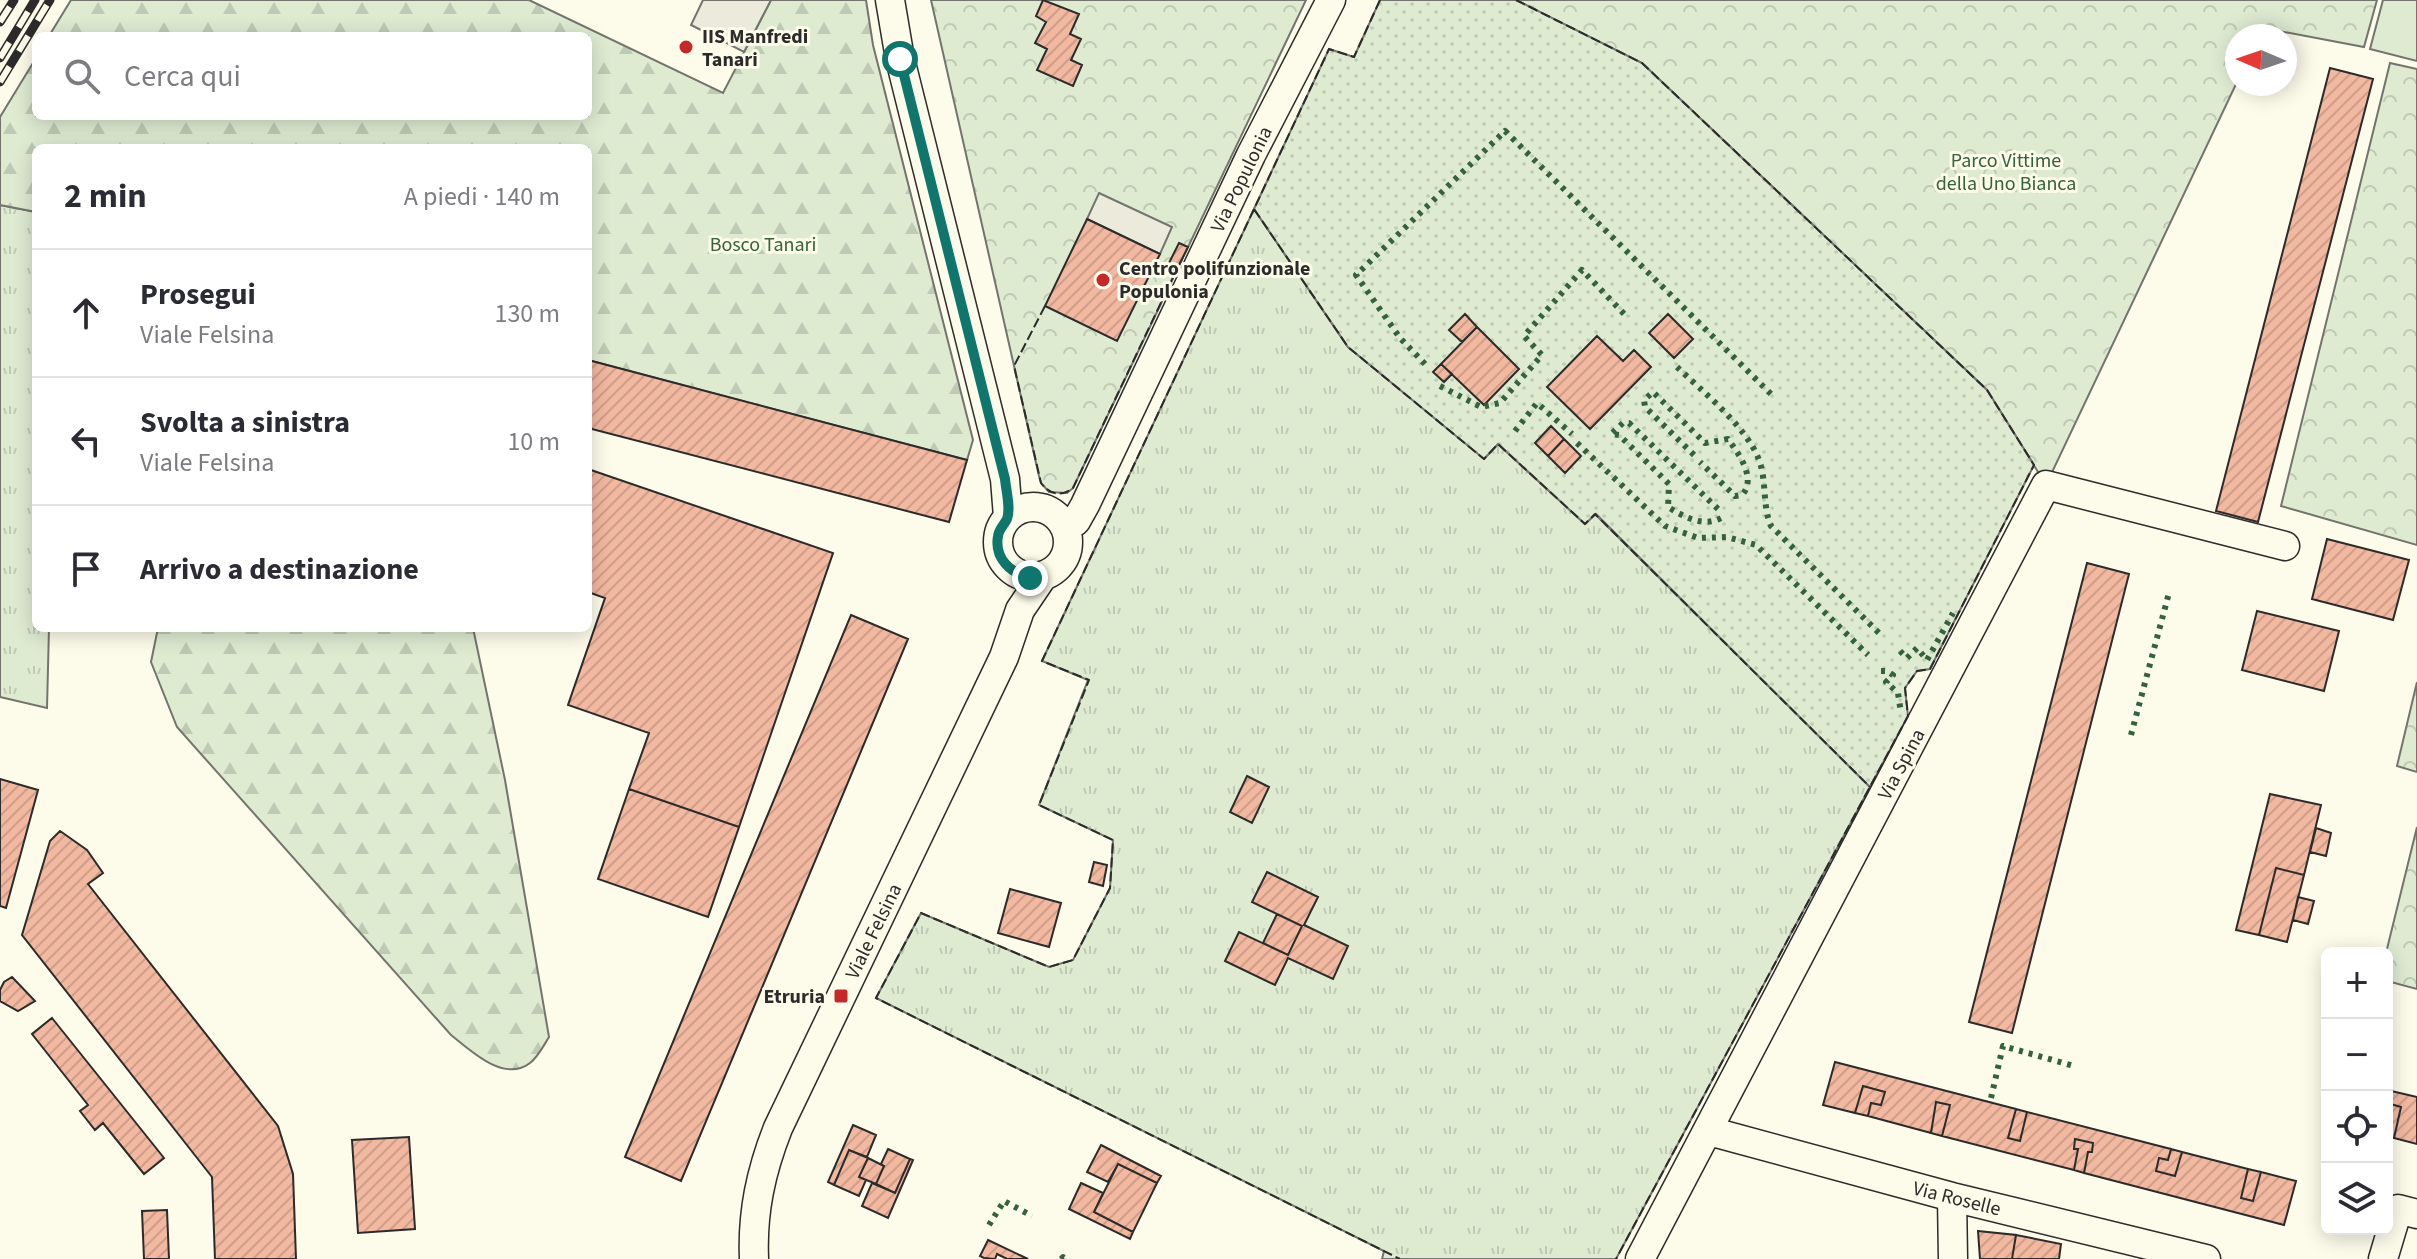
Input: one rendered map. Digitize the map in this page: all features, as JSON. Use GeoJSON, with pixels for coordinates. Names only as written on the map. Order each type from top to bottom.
{"type":"FeatureCollection","features":[{"type":"Feature","properties":{"kind":"street","name":"Viale Felsina"},"geometry":{"type":"LineString","coordinates":[[754,1259],[754,1208],[763,1165],[1004,657],[1030,576],[1008,568],[998,548],[1001,526],[1018,512],[1005,479],[900,59],[890,0]]}},
{"type":"Feature","properties":{"kind":"street","name":"Via Populonia"},"geometry":{"type":"LineString","coordinates":[[1066,528],[1076,521],[1085,505],[1251,155],[1331,0]]}},
{"type":"Feature","properties":{"kind":"street","name":"Via Spina"},"geometry":{"type":"LineString","coordinates":[[1640,1259],[2046,485],[2285,546]]}},
{"type":"Feature","properties":{"kind":"street"},"geometry":{"type":"LineString","coordinates":[[1018,512],[1051,511],[1066,528],[1067,552],[1062,563],[1030,576]]}},
{"type":"Feature","properties":{"kind":"street","name":"Via Roselle"},"geometry":{"type":"LineString","coordinates":[[1709,1131],[1952,1197],[2206,1259]]}},
{"type":"Feature","properties":{"kind":"street"},"geometry":{"type":"LineString","coordinates":[[1952,1197],[1953,1259]]}},
{"type":"Feature","properties":{"kind":"street"},"geometry":{"type":"LineString","coordinates":[[2383,1259],[2401,1210]]}},
{"type":"Feature","properties":{"kind":"green space","name":"Bosco Tanari"},"geometry":{"type":"Polygon","coordinates":[[[71,0],[529,0],[723,93],[771,0],[866,0],[873,45],[973,440],[967,460],[592,361],[592,144],[32,144],[32,211],[0,205],[0,117],[32,65],[32,120],[592,120],[592,32],[51,32],[71,0]]]}},
{"type":"Feature","properties":{"kind":"green space"},"geometry":{"type":"Polygon","coordinates":[[[931,0],[1306,0],[1073,488],[1067,493],[1049,492],[1039,476],[931,0]]]}},
{"type":"Feature","properties":{"kind":"green space"},"geometry":{"type":"Polygon","coordinates":[[[1380,0],[1516,0],[1642,63],[1987,390],[2034,465],[1930,669],[1917,671],[1905,688],[1908,716],[1870,787],[1596,514],[1585,524],[1498,444],[1484,459],[1348,347],[1254,209],[1329,49],[1354,57],[1380,0]]]}},
{"type":"Feature","properties":{"kind":"green space","name":"Parco Vittime della Uno Bianca"},"geometry":{"type":"Polygon","coordinates":[[[1516,0],[2377,0],[2364,47],[2297,34],[2297,24],[2225,24],[2225,96],[2230,96],[2046,485],[1987,390],[1642,63],[1516,0]]]}},
{"type":"Feature","properties":{"kind":"green space"},"geometry":{"type":"Polygon","coordinates":[[[2383,0],[2417,0],[2417,61],[2370,49],[2383,0]]]}},
{"type":"Feature","properties":{"kind":"green space"},"geometry":{"type":"Polygon","coordinates":[[[2390,63],[2417,69],[2417,545],[2281,506],[2390,63]]]}},
{"type":"Feature","properties":{"kind":"green space"},"geometry":{"type":"Polygon","coordinates":[[[0,205],[32,211],[32,632],[49,632],[47,708],[0,697],[0,205]]]}},
{"type":"Feature","properties":{"kind":"green space"},"geometry":{"type":"Polygon","coordinates":[[[1254,209],[1348,347],[1485,458],[1498,444],[1585,524],[1595,514],[1870,787],[1616,1259],[1382,1259],[1384,1251],[876,998],[921,913],[1049,967],[1073,960],[1110,888],[1113,840],[1039,805],[1088,680],[1042,661],[1254,209]]]}},
{"type":"Feature","properties":{"kind":"green space"},"geometry":{"type":"Polygon","coordinates":[[[157,632],[474,632],[505,780],[549,1037],[530,1063],[520,1068],[499,1067],[478,1056],[451,1035],[177,727],[151,662],[157,632]]]}},
{"type":"Feature","properties":{"kind":"green space"},"geometry":{"type":"Polygon","coordinates":[[[2417,682],[2417,772],[2397,766],[2417,682]]]}},
{"type":"Feature","properties":{"kind":"green space"},"geometry":{"type":"Polygon","coordinates":[[[2417,827],[2417,989],[2393,983],[2393,947],[2387,947],[2417,827]]]}},
{"type":"Feature","properties":{"kind":"shaded area"},"geometry":{"type":"Polygon","coordinates":[[[703,0],[771,0],[744,52],[691,25],[703,0]]]}},
{"type":"Feature","properties":{"kind":"shaded area"},"geometry":{"type":"Polygon","coordinates":[[[1099,193],[1172,227],[1160,254],[1087,219],[1099,193]]]}},
{"type":"Feature","properties":{"kind":"building"},"geometry":{"type":"Polygon","coordinates":[[[1043,0],[1079,14],[1070,34],[1081,39],[1071,60],[1082,65],[1073,86],[1037,70],[1047,49],[1035,43],[1046,22],[1036,16],[1043,0]]]}},
{"type":"Feature","properties":{"kind":"building"},"geometry":{"type":"Polygon","coordinates":[[[2330,68],[2373,79],[2258,522],[2216,511],[2330,68]]]}},
{"type":"Feature","properties":{"kind":"building"},"geometry":{"type":"Polygon","coordinates":[[[1087,219],[1160,254],[1117,341],[1045,306],[1087,219]]]}},
{"type":"Feature","properties":{"kind":"building"},"geometry":{"type":"Polygon","coordinates":[[[1179,243],[1188,247],[1176,271],[1167,267],[1179,243]]]}},
{"type":"Feature","properties":{"kind":"building"},"geometry":{"type":"Polygon","coordinates":[[[1465,314],[1477,327],[1462,342],[1449,330],[1465,314]]]}},
{"type":"Feature","properties":{"kind":"building"},"geometry":{"type":"Polygon","coordinates":[[[1668,314],[1693,339],[1674,358],[1649,333],[1668,314]]]}},
{"type":"Feature","properties":{"kind":"building"},"geometry":{"type":"Polygon","coordinates":[[[1477,327],[1519,369],[1484,405],[1441,364],[1477,327]]]}},
{"type":"Feature","properties":{"kind":"building"},"geometry":{"type":"Polygon","coordinates":[[[1597,336],[1623,361],[1634,350],[1651,367],[1590,429],[1547,387],[1597,336]]]}},
{"type":"Feature","properties":{"kind":"building"},"geometry":{"type":"Polygon","coordinates":[[[592,361],[967,460],[949,522],[592,429],[592,361]]]}},
{"type":"Feature","properties":{"kind":"building"},"geometry":{"type":"Polygon","coordinates":[[[1441,364],[1452,374],[1444,382],[1433,372],[1441,364]]]}},
{"type":"Feature","properties":{"kind":"building"},"geometry":{"type":"Polygon","coordinates":[[[1551,426],[1564,439],[1548,456],[1535,443],[1551,426]]]}},
{"type":"Feature","properties":{"kind":"building"},"geometry":{"type":"Polygon","coordinates":[[[1564,439],[1581,456],[1565,473],[1548,456],[1564,439]]]}},
{"type":"Feature","properties":{"kind":"building"},"geometry":{"type":"Polygon","coordinates":[[[592,470],[833,553],[739,827],[629,789],[649,733],[568,705],[605,598],[592,593],[592,470]]]}},
{"type":"Feature","properties":{"kind":"building"},"geometry":{"type":"Polygon","coordinates":[[[2327,539],[2409,560],[2393,620],[2312,599],[2327,539]]]}},
{"type":"Feature","properties":{"kind":"building"},"geometry":{"type":"Polygon","coordinates":[[[2087,563],[2129,574],[2012,1033],[1969,1022],[2087,563]]]}},
{"type":"Feature","properties":{"kind":"building"},"geometry":{"type":"Polygon","coordinates":[[[2257,611],[2339,631],[2324,691],[2242,670],[2257,611]]]}},
{"type":"Feature","properties":{"kind":"building"},"geometry":{"type":"Polygon","coordinates":[[[851,615],[908,639],[681,1181],[625,1157],[851,615]]]}},
{"type":"Feature","properties":{"kind":"building"},"geometry":{"type":"Polygon","coordinates":[[[1247,776],[1269,787],[1252,823],[1230,812],[1247,776]]]}},
{"type":"Feature","properties":{"kind":"building"},"geometry":{"type":"Polygon","coordinates":[[[0,779],[38,790],[6,908],[0,906],[0,779]]]}},
{"type":"Feature","properties":{"kind":"building"},"geometry":{"type":"Polygon","coordinates":[[[629,789],[739,827],[708,917],[598,879],[629,789]]]}},
{"type":"Feature","properties":{"kind":"building"},"geometry":{"type":"Polygon","coordinates":[[[2270,794],[2321,805],[2304,875],[2276,868],[2259,935],[2236,930],[2270,794]]]}},
{"type":"Feature","properties":{"kind":"building"},"geometry":{"type":"Polygon","coordinates":[[[2316,828],[2331,833],[2326,856],[2310,852],[2316,828]]]}},
{"type":"Feature","properties":{"kind":"building"},"geometry":{"type":"Polygon","coordinates":[[[60,831],[87,850],[103,873],[88,884],[278,1126],[293,1174],[296,1259],[215,1259],[212,1177],[22,935],[50,841],[60,831]]]}},
{"type":"Feature","properties":{"kind":"building"},"geometry":{"type":"Polygon","coordinates":[[[1094,862],[1107,865],[1103,886],[1089,882],[1094,862]]]}},
{"type":"Feature","properties":{"kind":"building"},"geometry":{"type":"Polygon","coordinates":[[[2276,868],[2304,875],[2287,942],[2259,935],[2276,868]]]}},
{"type":"Feature","properties":{"kind":"building"},"geometry":{"type":"Polygon","coordinates":[[[1267,872],[1318,897],[1304,925],[1348,946],[1333,979],[1288,958],[1275,985],[1225,961],[1239,932],[1288,955],[1302,926],[1252,902],[1267,872]]]}},
{"type":"Feature","properties":{"kind":"building"},"geometry":{"type":"Polygon","coordinates":[[[1010,889],[1061,903],[1049,947],[998,933],[1010,889]]]}},
{"type":"Feature","properties":{"kind":"building"},"geometry":{"type":"Polygon","coordinates":[[[2298,897],[2314,901],[2308,924],[2293,920],[2298,897]]]}},
{"type":"Feature","properties":{"kind":"building"},"geometry":{"type":"Polygon","coordinates":[[[1277,914],[1302,926],[1288,955],[1263,943],[1277,914]]]}},
{"type":"Feature","properties":{"kind":"building"},"geometry":{"type":"Polygon","coordinates":[[[12,977],[35,1001],[18,1011],[0,1001],[4,982],[12,977]]]}},
{"type":"Feature","properties":{"kind":"building"},"geometry":{"type":"Polygon","coordinates":[[[52,1018],[164,1158],[144,1174],[103,1123],[95,1130],[80,1111],[88,1105],[32,1034],[52,1018]]]}},
{"type":"Feature","properties":{"kind":"building"},"geometry":{"type":"Polygon","coordinates":[[[1835,1062],[2016,1109],[2008,1138],[2020,1141],[2027,1112],[2171,1149],[2168,1160],[2159,1158],[2156,1171],[2175,1176],[2182,1152],[2248,1169],[2241,1198],[2253,1201],[2261,1172],[2296,1181],[2284,1225],[2084,1173],[2093,1143],[2075,1139],[2074,1149],[2078,1149],[2074,1170],[1942,1136],[1950,1105],[1936,1102],[1931,1133],[1868,1116],[1871,1103],[1881,1105],[1885,1092],[1863,1086],[1855,1113],[1823,1105],[1835,1062]]]}},
{"type":"Feature","properties":{"kind":"building"},"geometry":{"type":"Polygon","coordinates":[[[1863,1086],[1885,1092],[1881,1105],[1871,1103],[1868,1116],[1855,1113],[1863,1086]]]}},
{"type":"Feature","properties":{"kind":"building"},"geometry":{"type":"Polygon","coordinates":[[[2393,1091],[2417,1097],[2417,1144],[2394,1138],[2401,1107],[2393,1105],[2393,1091]]]}},
{"type":"Feature","properties":{"kind":"building"},"geometry":{"type":"Polygon","coordinates":[[[1936,1102],[1950,1105],[1942,1136],[1931,1133],[1936,1102]]]}},
{"type":"Feature","properties":{"kind":"building"},"geometry":{"type":"Polygon","coordinates":[[[2393,1105],[2401,1107],[2393,1138],[2393,1105]]]}},
{"type":"Feature","properties":{"kind":"building"},"geometry":{"type":"Polygon","coordinates":[[[2016,1109],[2027,1112],[2020,1141],[2008,1138],[2016,1109]]]}},
{"type":"Feature","properties":{"kind":"building"},"geometry":{"type":"Polygon","coordinates":[[[853,1125],[876,1135],[867,1157],[849,1150],[834,1185],[828,1182],[853,1125]]]}},
{"type":"Feature","properties":{"kind":"building"},"geometry":{"type":"Polygon","coordinates":[[[409,1137],[415,1229],[358,1233],[352,1140],[409,1137]]]}},
{"type":"Feature","properties":{"kind":"building"},"geometry":{"type":"Polygon","coordinates":[[[2075,1139],[2093,1143],[2084,1173],[2074,1170],[2078,1149],[2074,1149],[2075,1139]]]}},
{"type":"Feature","properties":{"kind":"building"},"geometry":{"type":"Polygon","coordinates":[[[1101,1145],[1161,1176],[1157,1183],[1118,1164],[1108,1182],[1087,1172],[1101,1145]]]}},
{"type":"Feature","properties":{"kind":"building"},"geometry":{"type":"Polygon","coordinates":[[[888,1149],[910,1159],[895,1193],[876,1184],[888,1149]]]}},
{"type":"Feature","properties":{"kind":"building"},"geometry":{"type":"Polygon","coordinates":[[[2171,1149],[2182,1152],[2175,1176],[2156,1171],[2159,1158],[2168,1160],[2171,1149]]]}},
{"type":"Feature","properties":{"kind":"building"},"geometry":{"type":"Polygon","coordinates":[[[849,1150],[868,1158],[859,1177],[866,1180],[859,1196],[834,1185],[849,1150]]]}},
{"type":"Feature","properties":{"kind":"building"},"geometry":{"type":"Polygon","coordinates":[[[868,1158],[884,1166],[876,1184],[859,1177],[868,1158]]]}},
{"type":"Feature","properties":{"kind":"building"},"geometry":{"type":"Polygon","coordinates":[[[910,1159],[913,1160],[888,1218],[862,1206],[872,1183],[895,1193],[910,1159]]]}},
{"type":"Feature","properties":{"kind":"building"},"geometry":{"type":"Polygon","coordinates":[[[1118,1164],[1157,1183],[1133,1232],[1094,1212],[1118,1164]]]}},
{"type":"Feature","properties":{"kind":"building"},"geometry":{"type":"Polygon","coordinates":[[[2248,1169],[2261,1172],[2253,1201],[2241,1198],[2248,1169]]]}},
{"type":"Feature","properties":{"kind":"building"},"geometry":{"type":"Polygon","coordinates":[[[1081,1183],[1103,1193],[1094,1212],[1133,1232],[1130,1239],[1069,1209],[1081,1183]]]}},
{"type":"Feature","properties":{"kind":"building"},"geometry":{"type":"Polygon","coordinates":[[[167,1210],[169,1259],[144,1259],[142,1211],[167,1210]]]}},
{"type":"Feature","properties":{"kind":"building"},"geometry":{"type":"Polygon","coordinates":[[[1978,1231],[2016,1235],[2012,1259],[1980,1259],[1978,1231]]]}},
{"type":"Feature","properties":{"kind":"building"},"geometry":{"type":"Polygon","coordinates":[[[2016,1235],[2061,1244],[2059,1259],[2012,1259],[2016,1235]]]}},
{"type":"Feature","properties":{"kind":"building"},"geometry":{"type":"Polygon","coordinates":[[[988,1240],[1028,1259],[1007,1259],[997,1254],[995,1259],[984,1258],[980,1256],[988,1240]]]}},
{"type":"Feature","properties":{"kind":"railway"},"geometry":{"type":"LineString","coordinates":[[0,22],[14,0]]}},
{"type":"Feature","properties":{"kind":"railway"},"geometry":{"type":"LineString","coordinates":[[0,58],[35,0]]}},
{"type":"Feature","properties":{"kind":"railway"},"geometry":{"type":"LineString","coordinates":[[0,82],[50,0]]}},
{"type":"Feature","properties":{"kind":"hedge"},"geometry":{"type":"LineString","coordinates":[[1425,364],[1400,338],[1356,275],[1505,131],[1773,396]]}},
{"type":"Feature","properties":{"kind":"hedge"},"geometry":{"type":"LineString","coordinates":[[1440,386],[1481,407],[1500,403],[1542,355],[1524,336],[1582,270],[1628,318]]}},
{"type":"Feature","properties":{"kind":"hedge"},"geometry":{"type":"LineString","coordinates":[[1677,367],[1723,410],[1753,448],[1761,468],[1771,526],[1883,637]]}},
{"type":"Feature","properties":{"kind":"hedge"},"geometry":{"type":"LineString","coordinates":[[1694,455],[1645,407],[1644,400],[1653,392],[1705,443],[1728,439],[1747,474],[1748,482],[1742,495],[1735,496],[1700,462]]}},
{"type":"Feature","properties":{"kind":"hedge"},"geometry":{"type":"LineString","coordinates":[[1515,431],[1537,403],[1572,434]]}},
{"type":"Feature","properties":{"kind":"hedge"},"geometry":{"type":"LineString","coordinates":[[1718,509],[1629,423],[1623,423],[1611,434],[1619,435],[1669,484],[1668,507],[1702,522],[1723,517]]}},
{"type":"Feature","properties":{"kind":"hedge"},"geometry":{"type":"LineString","coordinates":[[1577,443],[1665,526],[1698,538],[1727,537],[1756,545],[1868,655]]}},
{"type":"Feature","properties":{"kind":"hedge"},"geometry":{"type":"LineString","coordinates":[[2131,735],[2169,593]]}},
{"type":"Feature","properties":{"kind":"hedge"},"geometry":{"type":"LineString","coordinates":[[1900,651],[1907,658],[1917,648],[1927,660],[1953,613]]}},
{"type":"Feature","properties":{"kind":"hedge"},"geometry":{"type":"LineString","coordinates":[[1881,671],[1893,675],[1886,682],[1898,693],[1901,713]]}},
{"type":"Feature","properties":{"kind":"hedge"},"geometry":{"type":"LineString","coordinates":[[1991,1098],[2003,1046],[2074,1066]]}},
{"type":"Feature","properties":{"kind":"hedge"},"geometry":{"type":"LineString","coordinates":[[989,1225],[1004,1201],[1032,1216]]}},
{"type":"Feature","properties":{"kind":"hedge"},"geometry":{"type":"LineString","coordinates":[[1061,1259],[1066,1259]]}},
{"type":"Feature","properties":{"kind":"fence"},"geometry":{"type":"LineString","coordinates":[[1380,0],[1354,57],[1329,49],[1254,209],[1348,347],[1484,459],[1498,444],[1585,524],[1595,514],[1870,787]]}},
{"type":"Feature","properties":{"kind":"fence"},"geometry":{"type":"LineString","coordinates":[[1516,0],[1642,63],[1987,390],[2034,465],[1930,669],[1917,671],[1905,688],[1908,716],[1616,1259]]}},
{"type":"Feature","properties":{"kind":"fence"},"geometry":{"type":"LineString","coordinates":[[1254,209],[1042,661],[1089,680],[1039,805],[1113,840],[1110,888],[1073,960],[1049,967],[921,913],[876,998],[1400,1259]]}},
{"type":"Feature","properties":{"kind":"fence"},"geometry":{"type":"LineString","coordinates":[[1045,306],[1014,366],[1041,483],[1048,490],[1060,494],[1073,488],[1176,271]]}},
{"type":"Feature","properties":{"kind":"place","name":"IIS Manfredi Tanari"},"geometry":{"type":"Point","coordinates":[686,47]}},
{"type":"Feature","properties":{"kind":"place","name":"Centro polifunzionale Populonia"},"geometry":{"type":"Point","coordinates":[1103,280]}},
{"type":"Feature","properties":{"kind":"place","name":"Etruria"},"geometry":{"type":"Point","coordinates":[841,996]}},
{"type":"Feature","properties":{"kind":"route"},"geometry":{"type":"LineString","coordinates":[[900,59],[1005,479],[1008,517],[1001,526],[998,548],[1008,568],[1030,578]]}}]}
